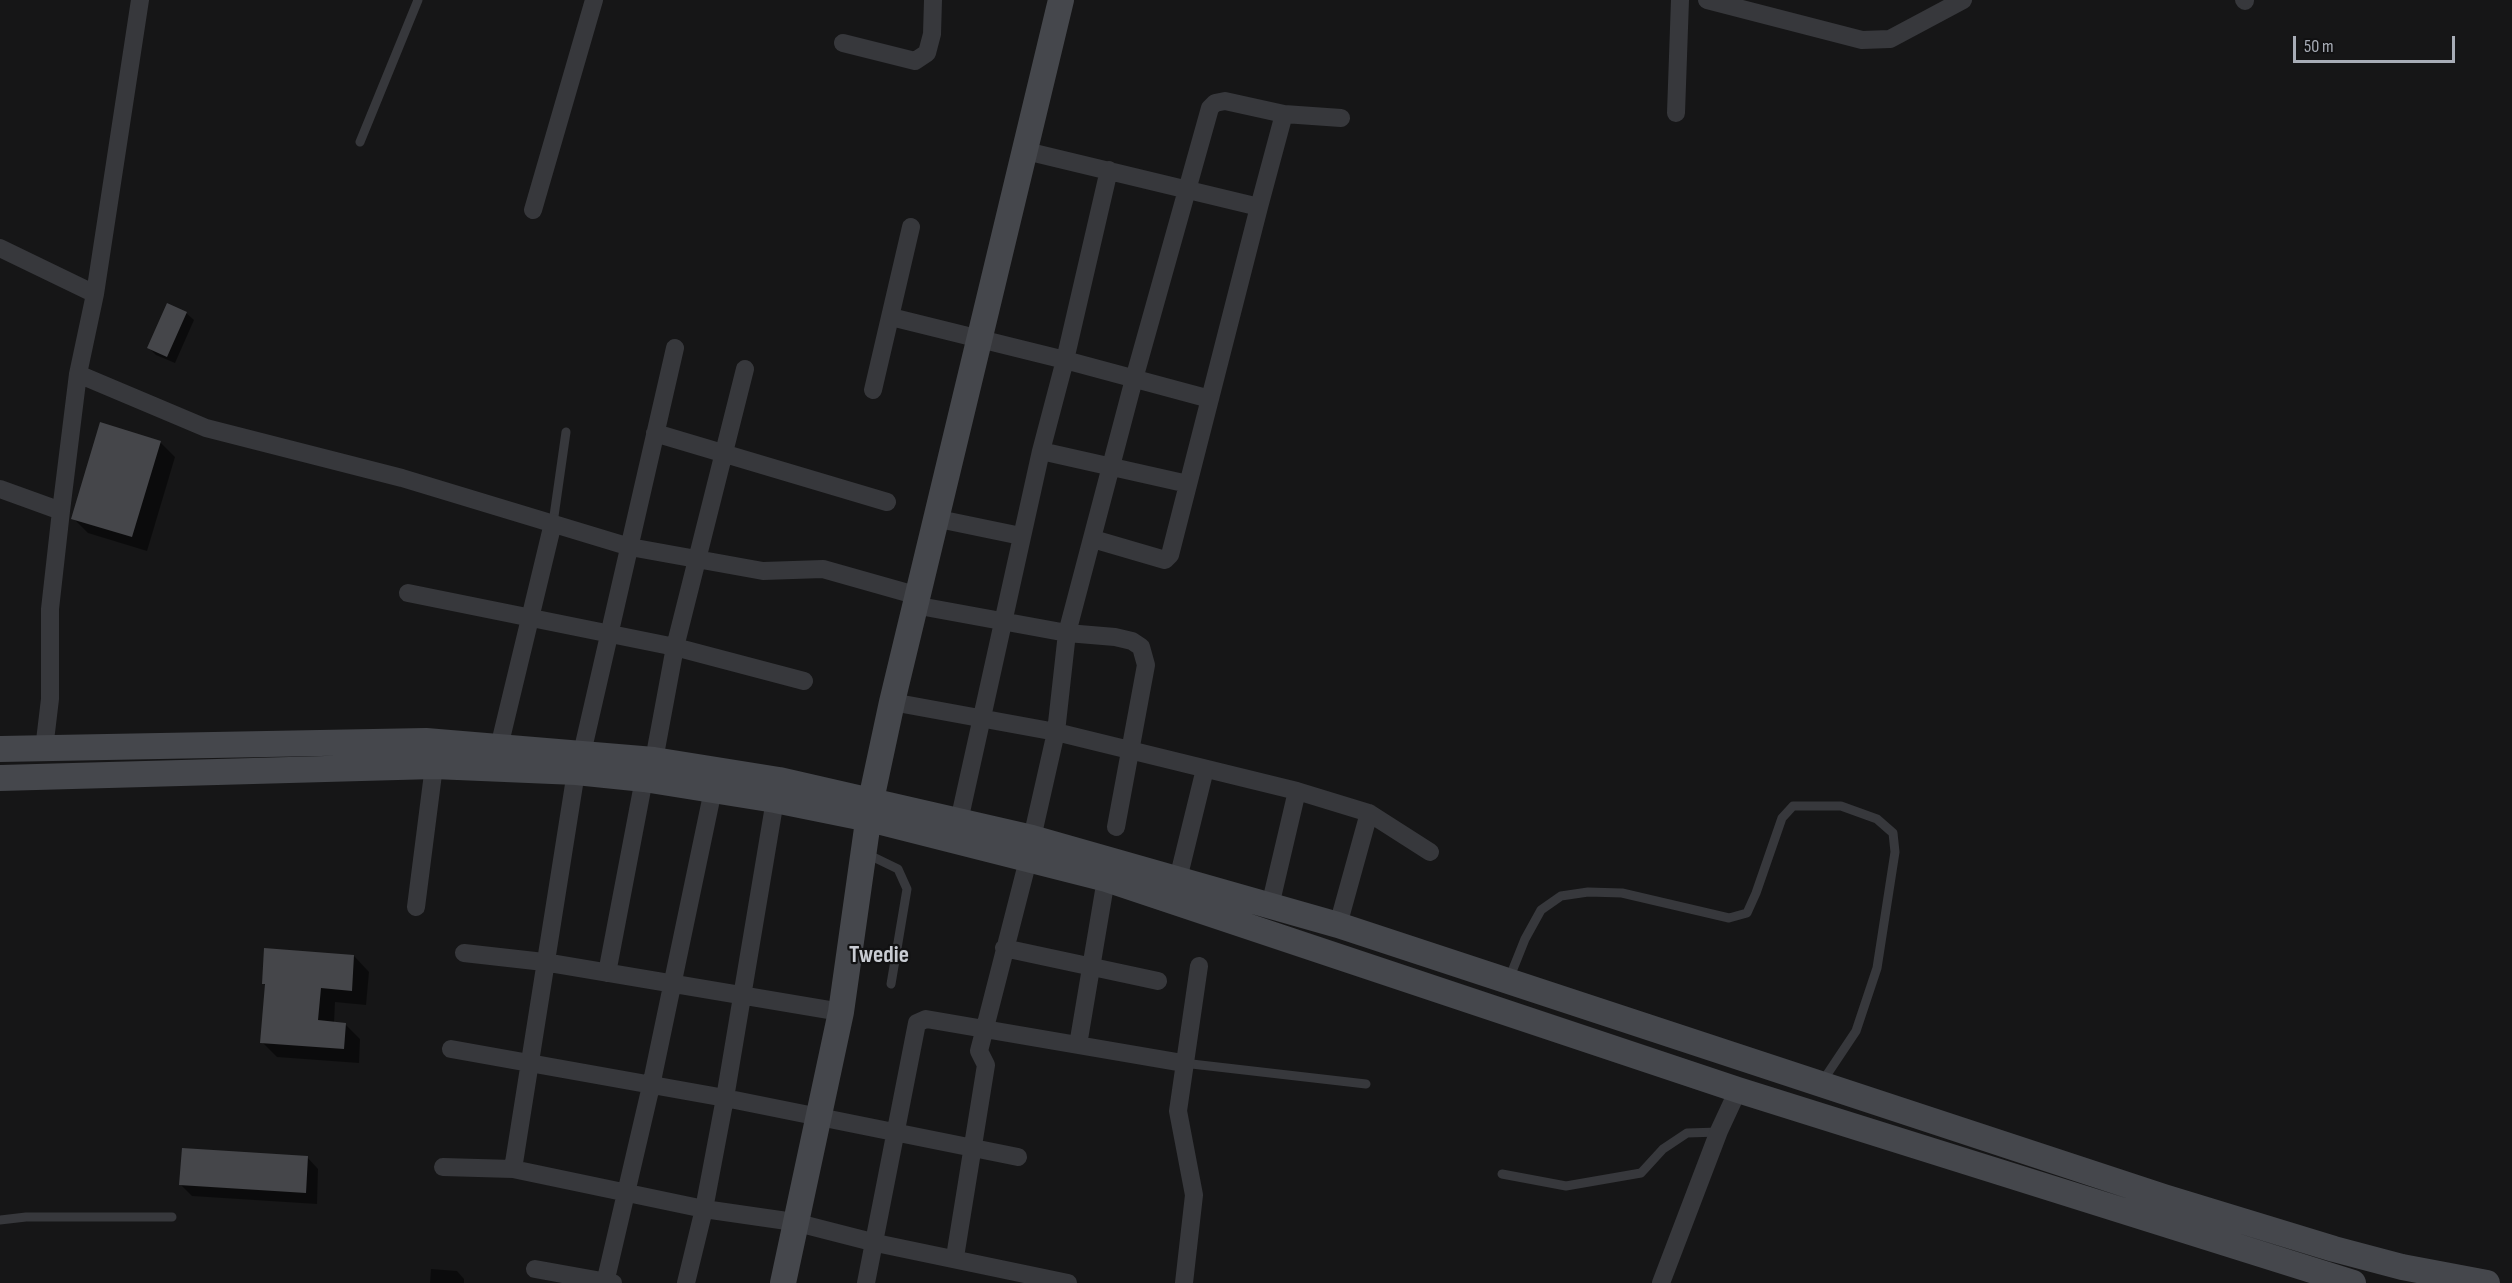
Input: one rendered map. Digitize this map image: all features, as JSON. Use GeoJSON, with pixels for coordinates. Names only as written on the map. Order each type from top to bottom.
{"type":"FeatureCollection","features":[{"type":"Feature","properties":{"kind":"street"},"geometry":{"type":"LineString","coordinates":[[44,749],[50,699],[50,609],[78,374],[95,294],[140,0]]}},
{"type":"Feature","properties":{"kind":"street"},"geometry":{"type":"LineString","coordinates":[[533,210],[594,0]]}},
{"type":"Feature","properties":{"kind":"street"},"geometry":{"type":"LineString","coordinates":[[843,43],[915,61],[927,53],[932,34],[933,0]]}},
{"type":"Feature","properties":{"kind":"street"},"geometry":{"type":"LineString","coordinates":[[783,1283],[816,1117],[841,1012],[870,810],[892,702],[934,518],[1026,151],[1061,0]]}},
{"type":"Feature","properties":{"kind":"street"},"geometry":{"type":"LineString","coordinates":[[1676,113],[1680,0]]}},
{"type":"Feature","properties":{"kind":"street"},"geometry":{"type":"LineString","coordinates":[[1707,0],[1862,39],[1890,39],[1963,0]]}},
{"type":"Feature","properties":{"kind":"street"},"geometry":{"type":"LineString","coordinates":[[955,1257],[986,1065],[979,1051],[1030,849],[1056,732],[1067,633],[1134,379],[1210,108],[1215,103],[1225,101],[1284,114],[1341,118]]}},
{"type":"Feature","properties":{"kind":"street"},"geometry":{"type":"LineString","coordinates":[[1093,539],[1165,560],[1170,555],[1284,114]]}},
{"type":"Feature","properties":{"kind":"street"},"geometry":{"type":"LineString","coordinates":[[1026,151],[1259,207]]}},
{"type":"Feature","properties":{"kind":"street"},"geometry":{"type":"LineString","coordinates":[[959,821],[1021,536],[1109,170]]}},
{"type":"Feature","properties":{"kind":"street"},"geometry":{"type":"LineString","coordinates":[[873,390],[911,227]]}},
{"type":"Feature","properties":{"kind":"street"},"geometry":{"type":"LineString","coordinates":[[0,248],[95,294]]}},
{"type":"Feature","properties":{"kind":"street"},"geometry":{"type":"LineString","coordinates":[[891,317],[1210,399]]}},
{"type":"Feature","properties":{"kind":"street"},"geometry":{"type":"LineString","coordinates":[[513,1169],[544,962],[579,763],[675,348]]}},
{"type":"Feature","properties":{"kind":"street"},"geometry":{"type":"LineString","coordinates":[[607,973],[675,647],[745,369]]}},
{"type":"Feature","properties":{"kind":"street"},"geometry":{"type":"LineString","coordinates":[[78,374],[206,428],[402,478],[630,547],[763,571],[823,568],[915,600],[1067,633],[1115,637],[1132,641],[1141,647],[1146,665],[1116,827]]}},
{"type":"Feature","properties":{"kind":"street"},"geometry":{"type":"LineString","coordinates":[[655,434],[887,502]]}},
{"type":"Feature","properties":{"kind":"street"},"geometry":{"type":"LineString","coordinates":[[1041,451],[1188,484]]}},
{"type":"Feature","properties":{"kind":"street"},"geometry":{"type":"LineString","coordinates":[[0,489],[61,510]]}},
{"type":"Feature","properties":{"kind":"street"},"geometry":{"type":"LineString","coordinates":[[934,518],[1021,536]]}},
{"type":"Feature","properties":{"kind":"street"},"geometry":{"type":"LineString","coordinates":[[500,747],[553,523]]}},
{"type":"Feature","properties":{"kind":"street"},"geometry":{"type":"LineString","coordinates":[[408,593],[675,647],[804,681]]}},
{"type":"Feature","properties":{"kind":"street"},"geometry":{"type":"LineString","coordinates":[[892,702],[1056,732],[1297,790],[1369,813],[1430,852]]}},
{"type":"Feature","properties":{"kind":"street"},"geometry":{"type":"LineString","coordinates":[[0,749],[414,741],[500,747],[579,763],[779,780],[870,810],[1030,849],[1178,879],[1338,925],[2164,1197],[2334,1249],[2402,1267],[2487,1283]]}},
{"type":"Feature","properties":{"kind":"street"},"geometry":{"type":"LineString","coordinates":[[0,778],[579,763]]}},
{"type":"Feature","properties":{"kind":"street"},"geometry":{"type":"LineString","coordinates":[[416,907],[434,766]]}},
{"type":"Feature","properties":{"kind":"street"},"geometry":{"type":"LineString","coordinates":[[1178,879],[1205,768]]}},
{"type":"Feature","properties":{"kind":"street"},"geometry":{"type":"LineString","coordinates":[[649,770],[713,790],[775,800],[959,821],[1106,879],[1738,1090],[2353,1283]]}},
{"type":"Feature","properties":{"kind":"street"},"geometry":{"type":"LineString","coordinates":[[535,1269],[608,1282],[713,790]]}},
{"type":"Feature","properties":{"kind":"street"},"geometry":{"type":"LineString","coordinates":[[1270,906],[1297,790]]}},
{"type":"Feature","properties":{"kind":"street"},"geometry":{"type":"LineString","coordinates":[[686,1283],[704,1209],[725,1098],[775,800]]}},
{"type":"Feature","properties":{"kind":"street"},"geometry":{"type":"LineString","coordinates":[[1338,925],[1369,813]]}},
{"type":"Feature","properties":{"kind":"street"},"geometry":{"type":"LineString","coordinates":[[1078,1045],[1106,879]]}},
{"type":"Feature","properties":{"kind":"street"},"geometry":{"type":"LineString","coordinates":[[1004,948],[1158,981]]}},
{"type":"Feature","properties":{"kind":"street"},"geometry":{"type":"LineString","coordinates":[[464,953],[544,962],[841,1012]]}},
{"type":"Feature","properties":{"kind":"street"},"geometry":{"type":"LineString","coordinates":[[1184,1283],[1194,1195],[1189,1159],[1179,1128],[1183,1064],[1199,966]]}},
{"type":"Feature","properties":{"kind":"street"},"geometry":{"type":"LineString","coordinates":[[867,1283],[917,1023],[926,1019],[1183,1064]]}},
{"type":"Feature","properties":{"kind":"street"},"geometry":{"type":"LineString","coordinates":[[452,1049],[725,1098],[1018,1157]]}},
{"type":"Feature","properties":{"kind":"street"},"geometry":{"type":"LineString","coordinates":[[1661,1283],[1719,1131],[1738,1090]]}},
{"type":"Feature","properties":{"kind":"street"},"geometry":{"type":"LineString","coordinates":[[443,1167],[513,1169],[704,1209],[794,1222],[876,1243],[955,1257],[1068,1283]]}},
{"type":"Feature","properties":{"kind":"lane"},"geometry":{"type":"LineString","coordinates":[[360,142],[418,0]]}},
{"type":"Feature","properties":{"kind":"lane"},"geometry":{"type":"LineString","coordinates":[[553,523],[566,432]]}},
{"type":"Feature","properties":{"kind":"lane"},"geometry":{"type":"LineString","coordinates":[[1508,981],[1525,939],[1541,910],[1561,896],[1588,892],[1622,893],[1729,918],[1747,913],[1782,818],[1793,806],[1841,806],[1877,819],[1893,833],[1895,852],[1877,968],[1856,1031],[1821,1084]]}},
{"type":"Feature","properties":{"kind":"lane"},"geometry":{"type":"LineString","coordinates":[[864,853],[898,869],[907,889],[891,984]]}},
{"type":"Feature","properties":{"kind":"lane"},"geometry":{"type":"LineString","coordinates":[[1183,1064],[1366,1084]]}},
{"type":"Feature","properties":{"kind":"lane"},"geometry":{"type":"LineString","coordinates":[[1502,1174],[1566,1186],[1641,1173],[1663,1149],[1688,1133],[1719,1131]]}},
{"type":"Feature","properties":{"kind":"lane"},"geometry":{"type":"LineString","coordinates":[[0,1220],[26,1217],[172,1217]]}},
{"type":"Feature","properties":{"kind":"building"},"geometry":{"type":"Polygon","coordinates":[[[167,303],[187,312],[167,357],[147,348],[167,303]]]}},
{"type":"Feature","properties":{"kind":"building"},"geometry":{"type":"Polygon","coordinates":[[[100,422],[161,441],[132,537],[71,519],[100,422]]]}},
{"type":"Feature","properties":{"kind":"building"},"geometry":{"type":"Polygon","coordinates":[[[264,948],[354,955],[352,991],[321,988],[318,1020],[346,1023],[344,1049],[260,1043],[265,984],[262,984],[264,948]]]}},
{"type":"Feature","properties":{"kind":"building"},"geometry":{"type":"Polygon","coordinates":[[[182,1148],[308,1156],[306,1193],[179,1185],[182,1148]]]}},
{"type":"Feature","properties":{"kind":"district","name":"Twedie"},"geometry":{"type":"Point","coordinates":[879,956]}}]}
